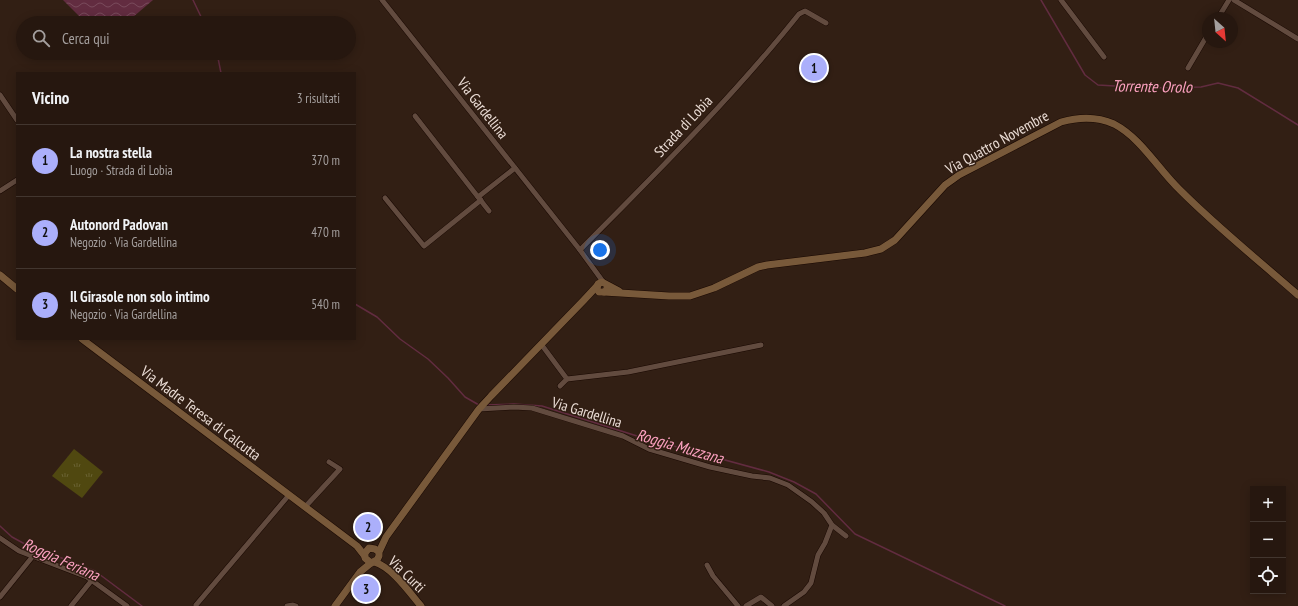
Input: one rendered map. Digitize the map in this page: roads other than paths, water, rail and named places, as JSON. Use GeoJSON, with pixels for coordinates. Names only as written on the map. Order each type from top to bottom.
{"type":"FeatureCollection","features":[{"type":"Feature","properties":{"kind":"street","name":"Via Gardellina"},"geometry":{"type":"LineString","coordinates":[[382,0],[595,269],[602,287]]}},
{"type":"Feature","properties":{"kind":"street"},"geometry":{"type":"LineString","coordinates":[[1061,0],[1104,57]]}},
{"type":"Feature","properties":{"kind":"street"},"geometry":{"type":"LineString","coordinates":[[1222,12],[1229,0]]}},
{"type":"Feature","properties":{"kind":"street"},"geometry":{"type":"LineString","coordinates":[[1234,0],[1298,39]]}},
{"type":"Feature","properties":{"kind":"street","name":"Strada di Lobia"},"geometry":{"type":"LineString","coordinates":[[580,250],[701,126],[744,79],[799,14],[805,11],[826,23]]}},
{"type":"Feature","properties":{"kind":"street"},"geometry":{"type":"LineString","coordinates":[[1188,68],[1202,44]]}},
{"type":"Feature","properties":{"kind":"street"},"geometry":{"type":"LineString","coordinates":[[0,95],[16,119]]}},
{"type":"Feature","properties":{"kind":"street"},"geometry":{"type":"LineString","coordinates":[[415,116],[489,211]]}},
{"type":"Feature","properties":{"kind":"street","name":"Via Quattro Novembre"},"geometry":{"type":"LineString","coordinates":[[602,287],[627,294],[690,296],[714,288],[758,267],[865,253],[881,249],[894,240],[946,185],[959,175],[1060,122],[1073,118],[1086,118],[1105,120],[1129,134],[1179,190],[1298,295]]}},
{"type":"Feature","properties":{"kind":"street"},"geometry":{"type":"LineString","coordinates":[[385,198],[424,246],[515,168]]}},
{"type":"Feature","properties":{"kind":"street"},"geometry":{"type":"LineString","coordinates":[[0,190],[16,181]]}},
{"type":"Feature","properties":{"kind":"street"},"geometry":{"type":"LineString","coordinates":[[0,274],[16,288]]}},
{"type":"Feature","properties":{"kind":"street"},"geometry":{"type":"LineString","coordinates":[[335,606],[360,572],[379,558],[379,552],[386,537],[481,407],[584,300],[602,287]]}},
{"type":"Feature","properties":{"kind":"street","name":"Via Madre Teresa di Calcutta"},"geometry":{"type":"LineString","coordinates":[[83,340],[357,546],[364,556]]}},
{"type":"Feature","properties":{"kind":"street","name":"Via Gardellina"},"geometry":{"type":"LineString","coordinates":[[541,344],[568,379]]}},
{"type":"Feature","properties":{"kind":"street","name":"Via Gardellina"},"geometry":{"type":"LineString","coordinates":[[560,386],[568,379],[628,372],[761,345]]}},
{"type":"Feature","properties":{"kind":"street","name":"Via Gardellina"},"geometry":{"type":"LineString","coordinates":[[481,407],[532,408],[623,436],[650,449],[710,467],[752,476],[770,478],[788,485],[812,502],[824,513],[832,525],[846,536]]}},
{"type":"Feature","properties":{"kind":"street"},"geometry":{"type":"LineString","coordinates":[[305,507],[340,469],[328,462]]}},
{"type":"Feature","properties":{"kind":"street"},"geometry":{"type":"LineString","coordinates":[[196,605],[289,495]]}},
{"type":"Feature","properties":{"kind":"street"},"geometry":{"type":"LineString","coordinates":[[784,606],[804,592],[811,583],[818,555],[825,543],[832,525]]}},
{"type":"Feature","properties":{"kind":"street"},"geometry":{"type":"LineString","coordinates":[[360,572],[366,551],[386,537]]}},
{"type":"Feature","properties":{"kind":"street"},"geometry":{"type":"LineString","coordinates":[[0,538],[13,548],[92,580],[127,606]]}},
{"type":"Feature","properties":{"kind":"street","name":"Via Madre Teresa di Calcutta"},"geometry":{"type":"LineString","coordinates":[[357,546],[370,548]]}},
{"type":"Feature","properties":{"kind":"street"},"geometry":{"type":"LineString","coordinates":[[370,548],[379,552]]}},
{"type":"Feature","properties":{"kind":"street"},"geometry":{"type":"LineString","coordinates":[[0,597],[33,556]]}},
{"type":"Feature","properties":{"kind":"street"},"geometry":{"type":"LineString","coordinates":[[364,556],[366,560],[373,562]]}},
{"type":"Feature","properties":{"kind":"street","name":"Via Curti"},"geometry":{"type":"LineString","coordinates":[[373,562],[382,564],[421,606]]}},
{"type":"Feature","properties":{"kind":"street"},"geometry":{"type":"LineString","coordinates":[[707,565],[713,576],[738,606]]}},
{"type":"Feature","properties":{"kind":"street"},"geometry":{"type":"LineString","coordinates":[[71,606],[92,580]]}},
{"type":"Feature","properties":{"kind":"street"},"geometry":{"type":"LineString","coordinates":[[746,606],[762,598],[772,606]]}},
{"type":"Feature","properties":{"kind":"street"},"geometry":{"type":"LineString","coordinates":[[287,606],[296,606]]}},
{"type":"Feature","properties":{"kind":"water"},"geometry":{"type":"Polygon","coordinates":[[[63,0],[153,0],[134,16],[79,16],[63,0]]]}},
{"type":"Feature","properties":{"kind":"waterway","name":"Roggia Muzzana"},"geometry":{"type":"LineString","coordinates":[[193,0],[201,16]]}},
{"type":"Feature","properties":{"kind":"waterway","name":"Torrente Orolo"},"geometry":{"type":"LineString","coordinates":[[1041,0],[1085,75],[1098,85],[1149,88],[1201,87],[1218,83],[1238,88],[1298,125]]}},
{"type":"Feature","properties":{"kind":"waterway","name":"Roggia Muzzana"},"geometry":{"type":"LineString","coordinates":[[218,60],[221,72]]}},
{"type":"Feature","properties":{"kind":"waterway","name":"Roggia Muzzana"},"geometry":{"type":"LineString","coordinates":[[356,305],[377,317],[400,339],[428,359],[465,397],[479,405]]}},
{"type":"Feature","properties":{"kind":"waterway","name":"Roggia Muzzana"},"geometry":{"type":"LineString","coordinates":[[485,405],[514,404],[542,406],[637,436],[769,472],[794,482],[816,494],[855,534],[1005,606]]}},
{"type":"Feature","properties":{"kind":"waterway","name":"Roggia Feriana"},"geometry":{"type":"LineString","coordinates":[[0,526],[12,537],[23,543],[95,571],[142,606]]}},
{"type":"Feature","properties":{"kind":"place","name":"La nostra stella"},"geometry":{"type":"Point","coordinates":[814,68]}},
{"type":"Feature","properties":{"kind":"place","name":"Autonord Padovan"},"geometry":{"type":"Point","coordinates":[368,527]}},
{"type":"Feature","properties":{"kind":"place","name":"Il Girasole non solo intimo"},"geometry":{"type":"Point","coordinates":[366,589]}}]}
